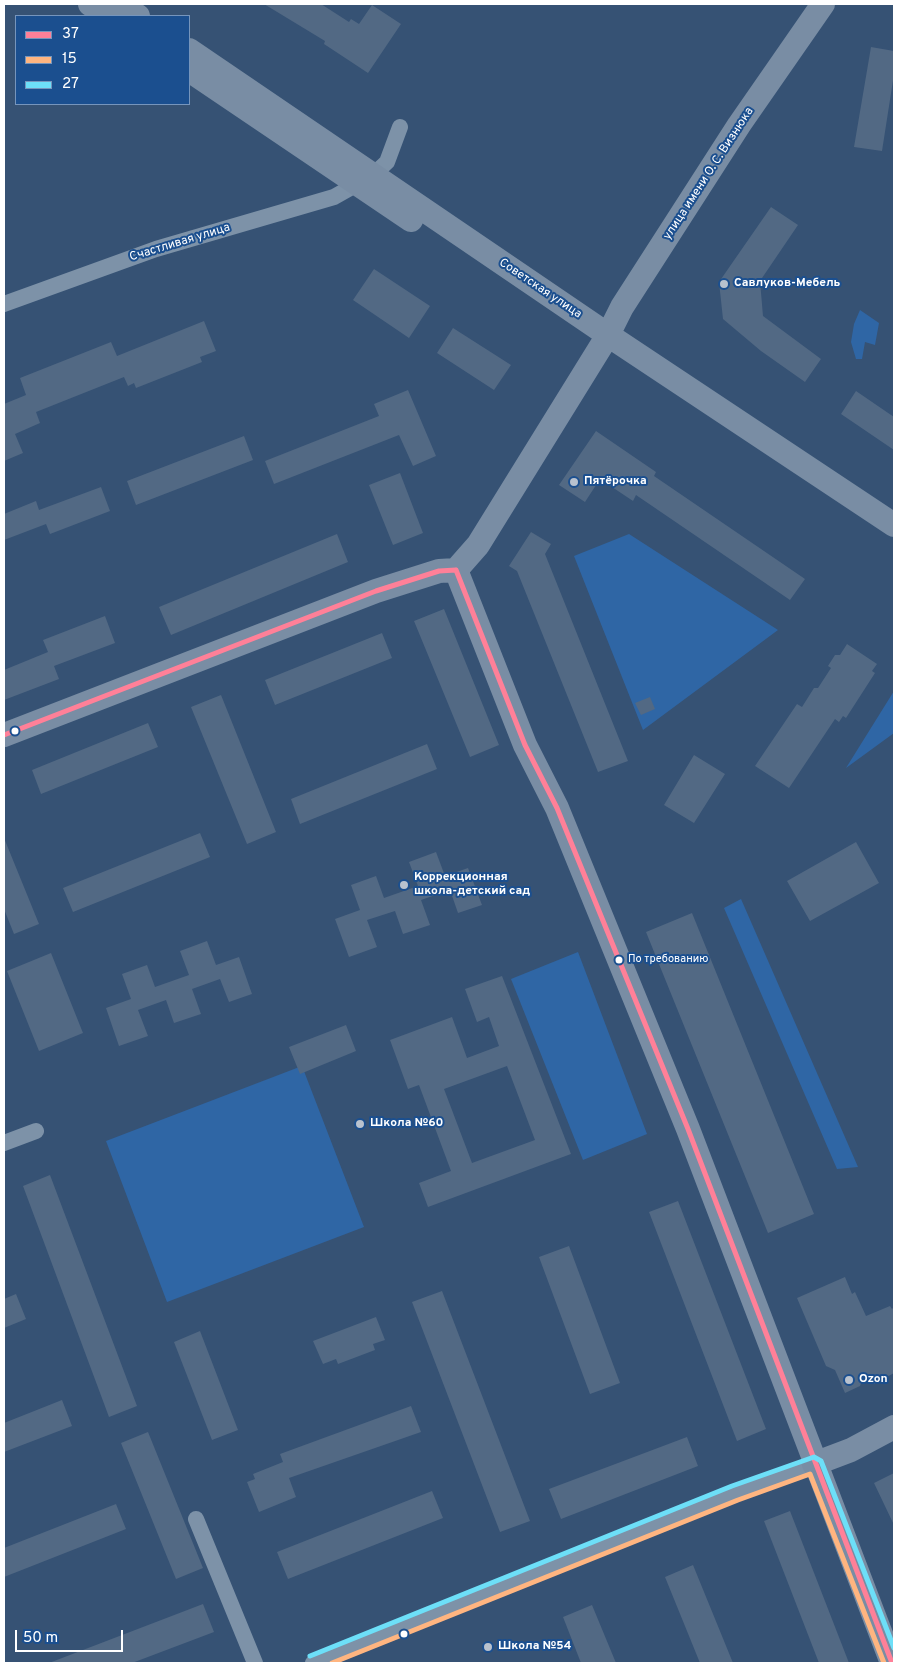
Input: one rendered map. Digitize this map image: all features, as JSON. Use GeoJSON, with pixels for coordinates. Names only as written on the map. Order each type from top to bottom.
{"type":"FeatureCollection","features":[{"type":"Feature","properties":{"kind":"main road"},"geometry":{"type":"LineString","coordinates":[[90,4],[106,15]]}},
{"type":"Feature","properties":{"kind":"main road"},"geometry":{"type":"LineString","coordinates":[[120,4],[136,15]]}},
{"type":"Feature","properties":{"kind":"main road","name":"улица имени О. С. Визнюка"},"geometry":{"type":"LineString","coordinates":[[456,570],[478,545],[604,342],[622,307],[629,300],[739,125],[823,4]]}},
{"type":"Feature","properties":{"kind":"main road","name":"Советская улица"},"geometry":{"type":"LineString","coordinates":[[190,51],[365,179],[894,543]]}},
{"type":"Feature","properties":{"kind":"main road","name":"Советская улица"},"geometry":{"type":"LineString","coordinates":[[190,71],[365,179]]}},
{"type":"Feature","properties":{"kind":"main road","name":"Советская улица"},"geometry":{"type":"LineString","coordinates":[[604,342],[894,525]]}},
{"type":"Feature","properties":{"kind":"main road"},"geometry":{"type":"LineString","coordinates":[[4,735],[376,591],[439,571],[456,570],[525,745],[557,808],[610,936],[747,1282],[814,1464],[892,1663]]}},
{"type":"Feature","properties":{"kind":"main road"},"geometry":{"type":"LineString","coordinates":[[814,1464],[851,1450],[894,1427]]}},
{"type":"Feature","properties":{"kind":"street","name":"Счастливая улица"},"geometry":{"type":"LineString","coordinates":[[4,304],[156,249],[334,197],[365,179],[387,162],[400,127]]}},
{"type":"Feature","properties":{"kind":"street"},"geometry":{"type":"LineString","coordinates":[[4,1143],[36,1131]]}},
{"type":"Feature","properties":{"kind":"street"},"geometry":{"type":"LineString","coordinates":[[313,1663],[735,1493],[814,1464]]}},
{"type":"Feature","properties":{"kind":"street"},"geometry":{"type":"LineString","coordinates":[[196,1519],[255,1663]]}},
{"type":"Feature","properties":{"kind":"shaded area"},"geometry":{"type":"Polygon","coordinates":[[[860,310],[879,323],[875,345],[865,342],[862,359],[856,359],[851,342],[854,324],[860,310]]]}},
{"type":"Feature","properties":{"kind":"shaded area"},"geometry":{"type":"Polygon","coordinates":[[[629,534],[778,630],[643,730],[574,556],[629,534]]]}},
{"type":"Feature","properties":{"kind":"shaded area"},"geometry":{"type":"Polygon","coordinates":[[[894,691],[894,733],[846,768],[894,691]]]}},
{"type":"Feature","properties":{"kind":"shaded area"},"geometry":{"type":"Polygon","coordinates":[[[741,899],[858,1167],[837,1169],[724,908],[741,899]]]}},
{"type":"Feature","properties":{"kind":"shaded area"},"geometry":{"type":"Polygon","coordinates":[[[578,952],[647,1134],[583,1160],[511,979],[578,952]]]}},
{"type":"Feature","properties":{"kind":"shaded area"},"geometry":{"type":"Polygon","coordinates":[[[302,1066],[364,1227],[167,1302],[106,1141],[302,1066]]]}},
{"type":"Feature","properties":{"kind":"building"},"geometry":{"type":"Polygon","coordinates":[[[264,4],[321,4],[349,22],[351,19],[359,24],[372,5],[401,24],[368,73],[324,44],[325,41],[264,4]]]}},
{"type":"Feature","properties":{"kind":"building"},"geometry":{"type":"Polygon","coordinates":[[[871,47],[894,51],[894,74],[882,151],[854,147],[871,47]]]}},
{"type":"Feature","properties":{"kind":"building"},"geometry":{"type":"Polygon","coordinates":[[[771,207],[798,225],[760,281],[763,316],[821,359],[805,382],[761,351],[723,319],[719,282],[771,207]]]}},
{"type":"Feature","properties":{"kind":"building"},"geometry":{"type":"Polygon","coordinates":[[[374,269],[430,306],[409,338],[353,300],[374,269]]]}},
{"type":"Feature","properties":{"kind":"building"},"geometry":{"type":"Polygon","coordinates":[[[204,321],[216,351],[200,357],[202,362],[136,388],[134,383],[128,386],[124,377],[36,412],[40,423],[15,434],[23,453],[4,461],[4,404],[26,395],[20,378],[111,342],[117,356],[204,321]]]}},
{"type":"Feature","properties":{"kind":"building"},"geometry":{"type":"Polygon","coordinates":[[[453,328],[511,365],[494,390],[437,353],[453,328]]]}},
{"type":"Feature","properties":{"kind":"building"},"geometry":{"type":"Polygon","coordinates":[[[408,390],[436,456],[413,466],[399,435],[274,484],[265,461],[379,416],[374,404],[408,390]]]}},
{"type":"Feature","properties":{"kind":"building"},"geometry":{"type":"Polygon","coordinates":[[[856,391],[894,417],[894,450],[841,414],[856,391]]]}},
{"type":"Feature","properties":{"kind":"building"},"geometry":{"type":"Polygon","coordinates":[[[596,431],[656,472],[654,476],[805,579],[790,600],[636,495],[633,501],[600,479],[585,502],[559,485],[596,431]]]}},
{"type":"Feature","properties":{"kind":"building"},"geometry":{"type":"Polygon","coordinates":[[[244,436],[253,460],[136,505],[127,481],[244,436]]]}},
{"type":"Feature","properties":{"kind":"building"},"geometry":{"type":"Polygon","coordinates":[[[400,473],[423,533],[393,545],[369,485],[400,473]]]}},
{"type":"Feature","properties":{"kind":"building"},"geometry":{"type":"Polygon","coordinates":[[[101,487],[110,511],[50,534],[46,524],[4,540],[4,514],[36,501],[39,510],[101,487]]]}},
{"type":"Feature","properties":{"kind":"building"},"geometry":{"type":"Polygon","coordinates":[[[531,532],[551,544],[545,554],[628,761],[598,772],[517,571],[509,566],[531,532]]]}},
{"type":"Feature","properties":{"kind":"building"},"geometry":{"type":"Polygon","coordinates":[[[337,534],[348,562],[171,635],[159,607],[337,534]]]}},
{"type":"Feature","properties":{"kind":"building"},"geometry":{"type":"Polygon","coordinates":[[[444,609],[499,745],[470,757],[414,621],[444,609]]]}},
{"type":"Feature","properties":{"kind":"building"},"geometry":{"type":"Polygon","coordinates":[[[105,616],[115,643],[54,666],[59,679],[4,700],[4,670],[48,652],[43,640],[105,616]]]}},
{"type":"Feature","properties":{"kind":"building"},"geometry":{"type":"Polygon","coordinates":[[[382,633],[392,658],[275,705],[265,680],[382,633]]]}},
{"type":"Feature","properties":{"kind":"building"},"geometry":{"type":"Polygon","coordinates":[[[847,644],[877,664],[872,671],[875,673],[846,718],[843,716],[839,722],[835,719],[789,788],[755,766],[797,704],[802,707],[814,688],[818,688],[831,668],[828,666],[835,655],[840,655],[847,644]]]}},
{"type":"Feature","properties":{"kind":"building"},"geometry":{"type":"Polygon","coordinates":[[[221,695],[276,832],[247,844],[191,707],[221,695]]]}},
{"type":"Feature","properties":{"kind":"building"},"geometry":{"type":"Polygon","coordinates":[[[650,697],[655,709],[641,715],[635,703],[650,697]]]}},
{"type":"Feature","properties":{"kind":"building"},"geometry":{"type":"Polygon","coordinates":[[[148,723],[158,747],[41,794],[32,770],[148,723]]]}},
{"type":"Feature","properties":{"kind":"building"},"geometry":{"type":"Polygon","coordinates":[[[427,744],[437,769],[300,824],[291,799],[427,744]]]}},
{"type":"Feature","properties":{"kind":"building"},"geometry":{"type":"Polygon","coordinates":[[[694,755],[725,774],[694,823],[664,805],[694,755]]]}},
{"type":"Feature","properties":{"kind":"building"},"geometry":{"type":"Polygon","coordinates":[[[200,833],[210,857],[73,912],[63,888],[200,833]]]}},
{"type":"Feature","properties":{"kind":"building"},"geometry":{"type":"Polygon","coordinates":[[[4,838],[39,924],[14,934],[4,909],[4,838]]]}},
{"type":"Feature","properties":{"kind":"building"},"geometry":{"type":"Polygon","coordinates":[[[856,842],[879,883],[810,921],[787,881],[856,842]]]}},
{"type":"Feature","properties":{"kind":"building"},"geometry":{"type":"Polygon","coordinates":[[[436,852],[445,876],[468,868],[482,905],[458,913],[450,890],[421,900],[430,925],[403,934],[395,911],[367,920],[377,947],[349,957],[335,919],[360,910],[351,885],[376,876],[384,898],[418,886],[409,862],[436,852]]]}},
{"type":"Feature","properties":{"kind":"building"},"geometry":{"type":"Polygon","coordinates":[[[692,913],[814,1214],[768,1233],[646,932],[692,913]]]}},
{"type":"Feature","properties":{"kind":"building"},"geometry":{"type":"Polygon","coordinates":[[[207,941],[216,965],[239,957],[252,994],[229,1002],[220,979],[192,989],[201,1014],[174,1023],[166,1000],[138,1010],[148,1036],[119,1046],[106,1008],[131,999],[122,974],[147,965],[155,987],[189,975],[180,951],[207,941]]]}},
{"type":"Feature","properties":{"kind":"building"},"geometry":{"type":"Polygon","coordinates":[[[51,953],[83,1033],[39,1051],[7,971],[51,953]]]}},
{"type":"Feature","properties":{"kind":"building"},"geometry":{"type":"Polygon","coordinates":[[[502,976],[571,1154],[428,1207],[419,1183],[451,1171],[419,1085],[408,1089],[390,1040],[452,1017],[467,1058],[499,1046],[489,1017],[477,1022],[465,989],[502,976]],[[507,1066],[444,1089],[472,1163],[535,1140],[507,1066]]]}},
{"type":"Feature","properties":{"kind":"building"},"geometry":{"type":"Polygon","coordinates":[[[346,1025],[356,1051],[300,1074],[289,1047],[346,1025]]]}},
{"type":"Feature","properties":{"kind":"building"},"geometry":{"type":"Polygon","coordinates":[[[50,1175],[137,1406],[109,1417],[23,1186],[50,1175]]]}},
{"type":"Feature","properties":{"kind":"building"},"geometry":{"type":"Polygon","coordinates":[[[678,1201],[766,1429],[737,1441],[649,1212],[678,1201]]]}},
{"type":"Feature","properties":{"kind":"building"},"geometry":{"type":"Polygon","coordinates":[[[569,1246],[620,1383],[590,1394],[539,1257],[569,1246]]]}},
{"type":"Feature","properties":{"kind":"building"},"geometry":{"type":"Polygon","coordinates":[[[845,1277],[852,1294],[855,1292],[866,1316],[890,1306],[892,1309],[894,1307],[894,1373],[874,1384],[863,1378],[860,1386],[845,1393],[835,1370],[826,1366],[797,1298],[845,1277]]]}},
{"type":"Feature","properties":{"kind":"building"},"geometry":{"type":"Polygon","coordinates":[[[442,1291],[530,1521],[500,1532],[412,1302],[442,1291]]]}},
{"type":"Feature","properties":{"kind":"building"},"geometry":{"type":"Polygon","coordinates":[[[16,1294],[26,1319],[4,1328],[4,1299],[16,1294]]]}},
{"type":"Feature","properties":{"kind":"building"},"geometry":{"type":"Polygon","coordinates":[[[376,1317],[385,1340],[373,1344],[375,1350],[338,1364],[336,1359],[323,1364],[313,1341],[376,1317]]]}},
{"type":"Feature","properties":{"kind":"building"},"geometry":{"type":"Polygon","coordinates":[[[200,1331],[238,1430],[212,1440],[174,1342],[200,1331]]]}},
{"type":"Feature","properties":{"kind":"building"},"geometry":{"type":"Polygon","coordinates":[[[62,1400],[72,1426],[4,1452],[4,1423],[62,1400]]]}},
{"type":"Feature","properties":{"kind":"building"},"geometry":{"type":"Polygon","coordinates":[[[411,1406],[421,1432],[289,1478],[296,1497],[259,1512],[247,1482],[255,1479],[253,1474],[283,1462],[280,1454],[411,1406]]]}},
{"type":"Feature","properties":{"kind":"building"},"geometry":{"type":"Polygon","coordinates":[[[148,1432],[203,1568],[176,1579],[121,1443],[148,1432]]]}},
{"type":"Feature","properties":{"kind":"building"},"geometry":{"type":"Polygon","coordinates":[[[687,1437],[698,1466],[561,1519],[549,1489],[687,1437]]]}},
{"type":"Feature","properties":{"kind":"building"},"geometry":{"type":"Polygon","coordinates":[[[894,1473],[894,1525],[874,1483],[894,1473]]]}},
{"type":"Feature","properties":{"kind":"building"},"geometry":{"type":"Polygon","coordinates":[[[432,1491],[443,1518],[288,1579],[277,1552],[432,1491]]]}},
{"type":"Feature","properties":{"kind":"building"},"geometry":{"type":"Polygon","coordinates":[[[116,1504],[126,1529],[4,1577],[4,1548],[116,1504]]]}},
{"type":"Feature","properties":{"kind":"building"},"geometry":{"type":"Polygon","coordinates":[[[790,1511],[849,1663],[819,1663],[764,1521],[790,1511]]]}},
{"type":"Feature","properties":{"kind":"building"},"geometry":{"type":"Polygon","coordinates":[[[693,1565],[733,1663],[700,1663],[665,1577],[693,1565]]]}},
{"type":"Feature","properties":{"kind":"building"},"geometry":{"type":"Polygon","coordinates":[[[203,1604],[214,1632],[132,1663],[49,1663],[203,1604]]]}},
{"type":"Feature","properties":{"kind":"building"},"geometry":{"type":"Polygon","coordinates":[[[592,1605],[616,1663],[581,1663],[563,1617],[592,1605]]]}},
{"type":"Feature","properties":{"kind":"transit line","name":"37"},"geometry":{"type":"LineString","coordinates":[[456,570],[525,745],[557,808],[688,1129],[892,1663]]}},
{"type":"Feature","properties":{"kind":"transit line","name":"37"},"geometry":{"type":"LineString","coordinates":[[4,735],[376,591],[439,571],[456,570]]}},
{"type":"Feature","properties":{"kind":"transit line","name":"27"},"geometry":{"type":"LineString","coordinates":[[310,1656],[732,1486],[814,1457],[821,1461],[894,1648]]}},
{"type":"Feature","properties":{"kind":"transit line","name":"15"},"geometry":{"type":"LineString","coordinates":[[332,1663],[738,1500],[810,1474],[884,1663]]}},
{"type":"Feature","properties":{"kind":"place","name":"Савлуков-Мебель"},"geometry":{"type":"Point","coordinates":[724,284]}},
{"type":"Feature","properties":{"kind":"place","name":"Пятёрочка"},"geometry":{"type":"Point","coordinates":[574,482]}},
{"type":"Feature","properties":{"kind":"place","name":"Коррекционная школа-детский сад"},"geometry":{"type":"Point","coordinates":[404,885]}},
{"type":"Feature","properties":{"kind":"place","name":"По требованию"},"geometry":{"type":"Point","coordinates":[619,960]}},
{"type":"Feature","properties":{"kind":"place","name":"Школа №60"},"geometry":{"type":"Point","coordinates":[360,1124]}},
{"type":"Feature","properties":{"kind":"place","name":"Ozon"},"geometry":{"type":"Point","coordinates":[849,1380]}},
{"type":"Feature","properties":{"kind":"place","name":"Школа №54"},"geometry":{"type":"Point","coordinates":[488,1647]}}]}
